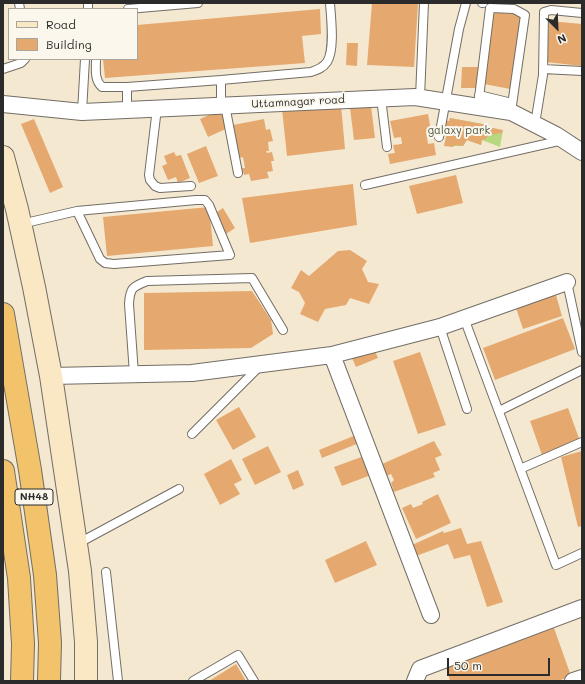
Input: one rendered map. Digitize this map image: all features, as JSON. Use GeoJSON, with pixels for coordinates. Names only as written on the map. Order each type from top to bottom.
{"type":"FeatureCollection","features":[{"type":"Feature","properties":{"kind":"highway","name":"NH48"},"geometry":{"type":"LineString","coordinates":[[3,314],[30,470],[45,575],[50,643],[49,681]]}},
{"type":"Feature","properties":{"kind":"highway","name":"NH48"},"geometry":{"type":"LineString","coordinates":[[3,471],[19,578],[23,644],[22,681]]}},
{"type":"Feature","properties":{"kind":"street","name":"Uttamnagar road"},"geometry":{"type":"LineString","coordinates":[[3,104],[82,112],[381,98],[420,97],[447,102],[479,101],[511,107],[535,124],[582,152]]}},
{"type":"Feature","properties":{"kind":"street"},"geometry":{"type":"LineString","coordinates":[[3,157],[34,287],[51,376],[76,545],[85,622],[86,681]]}},
{"type":"Feature","properties":{"kind":"street"},"geometry":{"type":"LineString","coordinates":[[51,376],[192,373],[332,355],[440,327],[567,282]]}},
{"type":"Feature","properties":{"kind":"street"},"geometry":{"type":"LineString","coordinates":[[332,355],[432,614]]}},
{"type":"Feature","properties":{"kind":"street"},"geometry":{"type":"LineString","coordinates":[[415,681],[420,669],[582,608]]}},
{"type":"Feature","properties":{"kind":"street"},"geometry":{"type":"LineString","coordinates":[[573,681],[582,678]]}},
{"type":"Feature","properties":{"kind":"lane"},"geometry":{"type":"LineString","coordinates":[[138,8],[198,3]]}},
{"type":"Feature","properties":{"kind":"lane"},"geometry":{"type":"LineString","coordinates":[[96,60],[96,76],[98,83],[102,87],[127,87],[311,72],[320,69],[328,61],[332,49],[330,3]]}},
{"type":"Feature","properties":{"kind":"lane"},"geometry":{"type":"LineString","coordinates":[[420,97],[424,3]]}},
{"type":"Feature","properties":{"kind":"lane"},"geometry":{"type":"LineString","coordinates":[[440,137],[459,29],[466,3]]}},
{"type":"Feature","properties":{"kind":"lane"},"geometry":{"type":"LineString","coordinates":[[479,101],[490,8],[514,9],[525,15],[511,107]]}},
{"type":"Feature","properties":{"kind":"lane"},"geometry":{"type":"LineString","coordinates":[[535,124],[543,69],[544,12],[551,10],[582,13]]}},
{"type":"Feature","properties":{"kind":"lane"},"geometry":{"type":"LineString","coordinates":[[3,69],[21,63],[24,60]]}},
{"type":"Feature","properties":{"kind":"lane"},"geometry":{"type":"LineString","coordinates":[[82,112],[85,60]]}},
{"type":"Feature","properties":{"kind":"lane"},"geometry":{"type":"LineString","coordinates":[[543,69],[582,71]]}},
{"type":"Feature","properties":{"kind":"lane"},"geometry":{"type":"LineString","coordinates":[[221,80],[223,105],[238,173]]}},
{"type":"Feature","properties":{"kind":"lane"},"geometry":{"type":"LineString","coordinates":[[127,87],[127,110]]}},
{"type":"Feature","properties":{"kind":"lane"},"geometry":{"type":"LineString","coordinates":[[381,98],[387,147]]}},
{"type":"Feature","properties":{"kind":"lane"},"geometry":{"type":"LineString","coordinates":[[157,108],[149,175],[150,180],[154,186],[160,188],[191,186]]}},
{"type":"Feature","properties":{"kind":"lane"},"geometry":{"type":"LineString","coordinates":[[364,185],[563,140]]}},
{"type":"Feature","properties":{"kind":"lane"},"geometry":{"type":"LineString","coordinates":[[20,224],[76,211],[205,200],[209,205],[230,255],[114,264],[104,262],[100,259],[76,211]]}},
{"type":"Feature","properties":{"kind":"lane"},"geometry":{"type":"LineString","coordinates":[[134,374],[129,304],[130,293],[134,286],[147,281],[252,278],[283,330]]}},
{"type":"Feature","properties":{"kind":"lane"},"geometry":{"type":"LineString","coordinates":[[567,282],[582,352]]}},
{"type":"Feature","properties":{"kind":"lane"},"geometry":{"type":"LineString","coordinates":[[464,318],[556,565],[582,553]]}},
{"type":"Feature","properties":{"kind":"lane"},"geometry":{"type":"LineString","coordinates":[[440,327],[467,409]]}},
{"type":"Feature","properties":{"kind":"lane"},"geometry":{"type":"LineString","coordinates":[[192,434],[262,364]]}},
{"type":"Feature","properties":{"kind":"lane"},"geometry":{"type":"LineString","coordinates":[[499,411],[582,370]]}},
{"type":"Feature","properties":{"kind":"lane"},"geometry":{"type":"LineString","coordinates":[[520,469],[582,442]]}},
{"type":"Feature","properties":{"kind":"lane"},"geometry":{"type":"LineString","coordinates":[[76,545],[179,489]]}},
{"type":"Feature","properties":{"kind":"lane"},"geometry":{"type":"LineString","coordinates":[[106,572],[118,681]]}},
{"type":"Feature","properties":{"kind":"lane"},"geometry":{"type":"LineString","coordinates":[[193,681],[238,655],[254,681]]}},
{"type":"Feature","properties":{"kind":"green space","name":"galaxy park"},"geometry":{"type":"Polygon","coordinates":[[[450,118],[483,124],[501,133],[503,130],[500,147],[482,140],[481,145],[467,140],[463,146],[444,146],[450,118]]]}},
{"type":"Feature","properties":{"kind":"building"},"geometry":{"type":"Polygon","coordinates":[[[372,3],[418,4],[414,67],[367,65],[372,3]]]}},
{"type":"Feature","properties":{"kind":"building"},"geometry":{"type":"Polygon","coordinates":[[[320,9],[321,34],[302,36],[305,63],[105,78],[103,60],[138,60],[138,25],[320,9]]]}},
{"type":"Feature","properties":{"kind":"building"},"geometry":{"type":"Polygon","coordinates":[[[493,12],[521,15],[510,89],[484,84],[493,12]]]}},
{"type":"Feature","properties":{"kind":"building"},"geometry":{"type":"Polygon","coordinates":[[[549,21],[582,24],[582,66],[546,62],[549,21]]]}},
{"type":"Feature","properties":{"kind":"building"},"geometry":{"type":"Polygon","coordinates":[[[347,43],[358,43],[357,66],[346,65],[347,43]]]}},
{"type":"Feature","properties":{"kind":"building"},"geometry":{"type":"Polygon","coordinates":[[[462,67],[478,67],[477,88],[461,88],[462,67]]]}},
{"type":"Feature","properties":{"kind":"building"},"geometry":{"type":"Polygon","coordinates":[[[341,105],[345,149],[287,156],[282,109],[341,105]]]}},
{"type":"Feature","properties":{"kind":"building"},"geometry":{"type":"Polygon","coordinates":[[[371,106],[375,138],[354,140],[350,108],[371,106]]]}},
{"type":"Feature","properties":{"kind":"building"},"geometry":{"type":"Polygon","coordinates":[[[220,110],[228,128],[208,137],[200,119],[220,110]]]}},
{"type":"Feature","properties":{"kind":"building"},"geometry":{"type":"Polygon","coordinates":[[[428,114],[431,131],[426,132],[428,144],[434,143],[436,155],[390,164],[388,154],[395,153],[393,145],[402,144],[401,137],[394,138],[390,121],[428,114]]]}},
{"type":"Feature","properties":{"kind":"building","name":"galaxy park"},"geometry":{"type":"Polygon","coordinates":[[[450,118],[488,125],[488,127],[503,130],[502,133],[488,135],[486,139],[482,140],[481,145],[467,140],[463,146],[444,146],[448,129],[444,128],[445,120],[449,121],[450,118]]]}},
{"type":"Feature","properties":{"kind":"building"},"geometry":{"type":"Polygon","coordinates":[[[34,119],[63,187],[50,193],[21,124],[34,119]]]}},
{"type":"Feature","properties":{"kind":"building"},"geometry":{"type":"Polygon","coordinates":[[[264,119],[266,130],[270,129],[273,141],[268,142],[269,151],[266,151],[267,153],[272,152],[274,161],[271,161],[273,171],[267,172],[269,178],[251,181],[249,174],[244,175],[242,168],[245,168],[243,157],[239,158],[233,125],[264,119]]]}},
{"type":"Feature","properties":{"kind":"building"},"geometry":{"type":"Polygon","coordinates":[[[206,146],[218,176],[199,183],[187,154],[206,146]]]}},
{"type":"Feature","properties":{"kind":"building"},"geometry":{"type":"Polygon","coordinates":[[[174,152],[176,156],[181,155],[190,178],[178,183],[176,177],[168,180],[162,166],[167,164],[164,156],[174,152]]]}},
{"type":"Feature","properties":{"kind":"building"},"geometry":{"type":"Polygon","coordinates":[[[456,175],[463,203],[417,214],[409,186],[456,175]]]}},
{"type":"Feature","properties":{"kind":"building"},"geometry":{"type":"Polygon","coordinates":[[[353,184],[357,225],[250,243],[242,198],[353,184]]]}},
{"type":"Feature","properties":{"kind":"building"},"geometry":{"type":"Polygon","coordinates":[[[209,207],[213,246],[107,256],[103,217],[209,207]]]}},
{"type":"Feature","properties":{"kind":"building"},"geometry":{"type":"Polygon","coordinates":[[[223,208],[235,228],[226,234],[214,214],[223,208]]]}},
{"type":"Feature","properties":{"kind":"building"},"geometry":{"type":"Polygon","coordinates":[[[350,250],[367,261],[362,269],[368,282],[379,284],[369,304],[350,298],[346,305],[325,309],[318,322],[300,314],[305,303],[299,292],[291,288],[301,270],[309,276],[338,251],[350,250]]]}},
{"type":"Feature","properties":{"kind":"building"},"geometry":{"type":"Polygon","coordinates":[[[252,291],[271,320],[273,334],[251,348],[144,350],[144,293],[252,291]]]}},
{"type":"Feature","properties":{"kind":"building"},"geometry":{"type":"Polygon","coordinates":[[[556,295],[562,316],[523,329],[516,308],[556,295]]]}},
{"type":"Feature","properties":{"kind":"building"},"geometry":{"type":"Polygon","coordinates":[[[563,318],[575,349],[495,380],[483,348],[563,318]]]}},
{"type":"Feature","properties":{"kind":"building"},"geometry":{"type":"Polygon","coordinates":[[[374,349],[378,358],[356,367],[352,358],[374,349]]]}},
{"type":"Feature","properties":{"kind":"building"},"geometry":{"type":"Polygon","coordinates":[[[420,352],[446,425],[418,434],[393,361],[420,352]]]}},
{"type":"Feature","properties":{"kind":"building"},"geometry":{"type":"Polygon","coordinates":[[[239,407],[256,437],[233,450],[216,420],[239,407]]]}},
{"type":"Feature","properties":{"kind":"building"},"geometry":{"type":"Polygon","coordinates":[[[568,408],[580,441],[542,455],[530,421],[568,408]]]}},
{"type":"Feature","properties":{"kind":"building"},"geometry":{"type":"Polygon","coordinates":[[[356,435],[359,443],[322,458],[319,450],[356,435]]]}},
{"type":"Feature","properties":{"kind":"building"},"geometry":{"type":"Polygon","coordinates":[[[434,441],[442,455],[435,458],[440,470],[433,473],[435,477],[394,492],[391,483],[394,480],[391,474],[386,476],[382,464],[434,441]]]}},
{"type":"Feature","properties":{"kind":"building"},"geometry":{"type":"Polygon","coordinates":[[[268,446],[281,472],[255,485],[242,459],[268,446]]]}},
{"type":"Feature","properties":{"kind":"building"},"geometry":{"type":"Polygon","coordinates":[[[582,451],[582,526],[578,527],[561,457],[582,451]]]}},
{"type":"Feature","properties":{"kind":"building"},"geometry":{"type":"Polygon","coordinates":[[[364,456],[371,475],[342,486],[334,467],[364,456]]]}},
{"type":"Feature","properties":{"kind":"building"},"geometry":{"type":"Polygon","coordinates":[[[231,459],[242,480],[234,484],[240,494],[220,505],[204,474],[231,459]]]}},
{"type":"Feature","properties":{"kind":"building"},"geometry":{"type":"Polygon","coordinates":[[[298,470],[304,485],[293,490],[287,475],[298,470]]]}},
{"type":"Feature","properties":{"kind":"building"},"geometry":{"type":"Polygon","coordinates":[[[438,494],[451,523],[416,539],[402,508],[411,504],[413,508],[423,504],[422,502],[438,494]]]}},
{"type":"Feature","properties":{"kind":"building"},"geometry":{"type":"Polygon","coordinates":[[[461,528],[467,544],[481,541],[503,602],[487,607],[470,555],[454,559],[448,544],[416,556],[412,545],[443,531],[446,538],[444,533],[461,528]]]}},
{"type":"Feature","properties":{"kind":"building"},"geometry":{"type":"Polygon","coordinates":[[[366,541],[377,565],[335,583],[325,560],[366,541]]]}},
{"type":"Feature","properties":{"kind":"building"},"geometry":{"type":"Polygon","coordinates":[[[554,628],[571,676],[558,681],[450,681],[446,667],[554,628]]]}},
{"type":"Feature","properties":{"kind":"building"},"geometry":{"type":"Polygon","coordinates":[[[236,664],[246,681],[209,681],[236,664]]]}}]}
